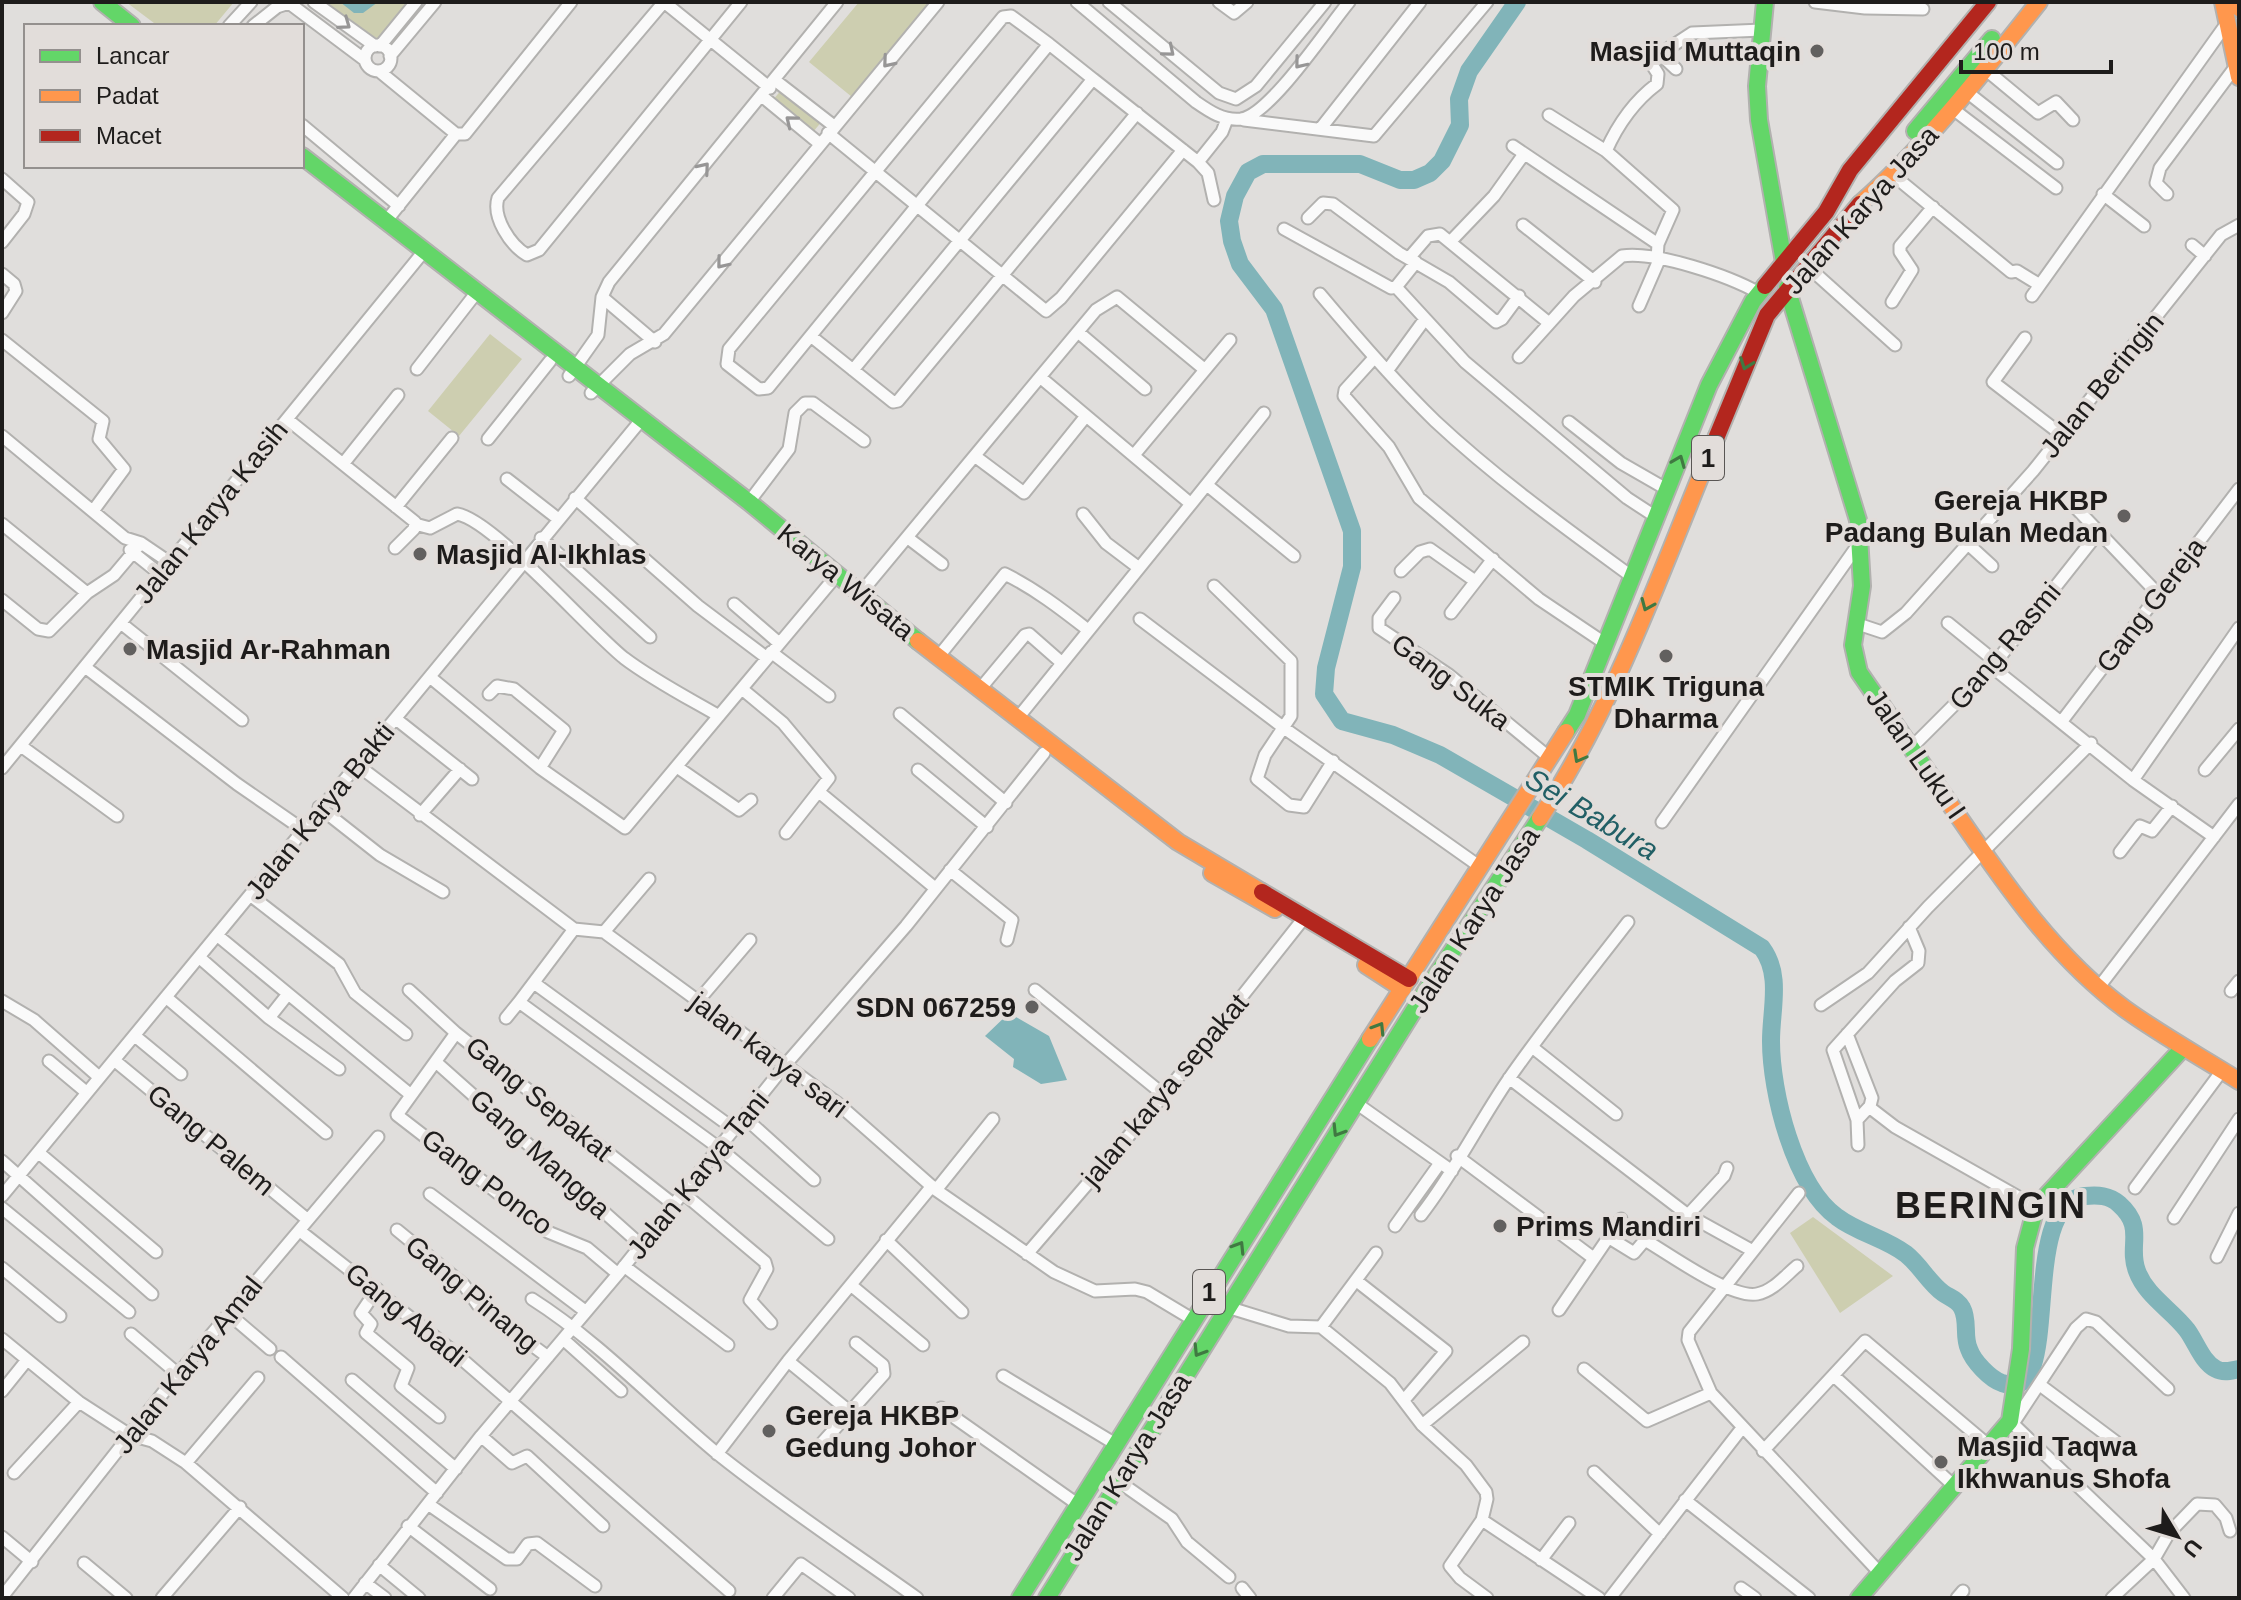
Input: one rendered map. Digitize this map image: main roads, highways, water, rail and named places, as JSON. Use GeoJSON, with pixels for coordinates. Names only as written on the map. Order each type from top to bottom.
{"type":"FeatureCollection","features":[{"type":"Feature","properties":{"kind":"main road"},"geometry":{"type":"LineString","coordinates":[[92,2],[119,24]]}},
{"type":"Feature","properties":{"kind":"main road"},"geometry":{"type":"LineString","coordinates":[[102,2],[130,24]]}},
{"type":"Feature","properties":{"kind":"main road"},"geometry":{"type":"LineString","coordinates":[[1765,2],[1757,86],[1759,120],[1784,262]]}},
{"type":"Feature","properties":{"kind":"main road","name":"1"},"geometry":{"type":"LineString","coordinates":[[1881,170],[2006,2]]}},
{"type":"Feature","properties":{"kind":"main road","name":"1"},"geometry":{"type":"LineString","coordinates":[[1820,218],[1881,170],[2022,2]]}},
{"type":"Feature","properties":{"kind":"main road","name":"Jalan Karya Jasa"},"geometry":{"type":"LineString","coordinates":[[1047,1598],[1356,1103],[1561,787],[1595,726],[1767,315],[1853,210],[1881,170],[1953,109],[2039,2]]}},
{"type":"Feature","properties":{"kind":"main road"},"geometry":{"type":"LineString","coordinates":[[2223,2],[2238,72]]}},
{"type":"Feature","properties":{"kind":"main road","name":"Jalan Karya Jasa"},"geometry":{"type":"LineString","coordinates":[[1020,1598],[1076,1513],[1192,1319],[1505,824],[1552,759],[1577,715],[1709,385],[1759,293],[1820,218],[1850,170],[1985,3]]}},
{"type":"Feature","properties":{"kind":"main road","name":"Karya Wisata"},"geometry":{"type":"LineString","coordinates":[[304,158],[387,220],[571,373],[749,502],[859,595],[1178,842],[1406,984]]}},
{"type":"Feature","properties":{"kind":"main road"},"geometry":{"type":"LineString","coordinates":[[304,167],[473,297],[550,361],[571,373]]}},
{"type":"Feature","properties":{"kind":"main road"},"geometry":{"type":"LineString","coordinates":[[1777,226],[1793,234],[1820,218]]}},
{"type":"Feature","properties":{"kind":"main road","name":"Jalan Luku I"},"geometry":{"type":"LineString","coordinates":[[1787,288],[1852,497],[1860,542],[1858,624],[1853,645],[1856,665],[2030,916],[2099,987],[2183,1048],[2239,1081]]}},
{"type":"Feature","properties":{"kind":"main road"},"geometry":{"type":"LineString","coordinates":[[1767,315],[1796,317]]}},
{"type":"Feature","properties":{"kind":"main road","name":"Karya Wisata"},"geometry":{"type":"LineString","coordinates":[[594,390],[1159,842],[1406,984]]}},
{"type":"Feature","properties":{"kind":"main road"},"geometry":{"type":"LineString","coordinates":[[1577,715],[1595,726]]}},
{"type":"Feature","properties":{"kind":"main road"},"geometry":{"type":"LineString","coordinates":[[1859,1598],[1953,1485],[2012,1421],[2021,1349],[2025,1248],[2036,1207],[2183,1048]]}},
{"type":"Feature","properties":{"kind":"main road"},"geometry":{"type":"LineString","coordinates":[[1076,1513],[1088,1529]]}},
{"type":"Feature","properties":{"kind":"water"},"geometry":{"type":"Polygon","coordinates":[[[340,2],[378,2],[363,13],[354,13],[340,2]]]}},
{"type":"Feature","properties":{"kind":"water"},"geometry":{"type":"Polygon","coordinates":[[[1009,1013],[1049,1036],[1067,1080],[1041,1084],[1013,1067],[1014,1059],[985,1036],[1009,1013]]]}},
{"type":"Feature","properties":{"kind":"waterway","name":"Sei Babura"},"geometry":{"type":"LineString","coordinates":[[1517,2],[1469,71],[1459,99],[1460,125],[1442,161],[1430,173],[1414,180],[1400,180],[1360,164],[1263,164],[1248,172],[1235,196],[1229,221],[1240,264],[1274,309],[1352,531],[1352,567],[1326,668],[1324,694],[1342,721],[1393,735],[1440,755],[1587,840],[1762,948],[1774,981],[1771,1041],[1775,1086],[1788,1136],[1809,1184],[1837,1217],[1906,1254],[1938,1289],[1958,1303],[1964,1313],[1966,1339],[1971,1354],[1992,1378],[2002,1383],[2021,1382],[2033,1365],[2052,1232],[2064,1207],[2085,1196],[2103,1196],[2119,1204],[2132,1221],[2134,1262],[2141,1280],[2187,1330],[2207,1362],[2221,1371],[2239,1369]]}},
{"type":"Feature","properties":{"kind":"place","name":"Masjid Muttaqin"},"geometry":{"type":"Point","coordinates":[1817,51]}},
{"type":"Feature","properties":{"kind":"place","name":"Gereja HKBP Padang Bulan Medan"},"geometry":{"type":"Point","coordinates":[2124,516]}},
{"type":"Feature","properties":{"kind":"place","name":"Masjid Al-Ikhlas"},"geometry":{"type":"Point","coordinates":[420,554]}},
{"type":"Feature","properties":{"kind":"place","name":"Masjid Ar-Rahman"},"geometry":{"type":"Point","coordinates":[130,649]}},
{"type":"Feature","properties":{"kind":"place","name":"STMIK Triguna Dharma"},"geometry":{"type":"Point","coordinates":[1666,656]}},
{"type":"Feature","properties":{"kind":"place","name":"SDN 067259"},"geometry":{"type":"Point","coordinates":[1032,1007]}},
{"type":"Feature","properties":{"kind":"place","name":"Prims Mandiri"},"geometry":{"type":"Point","coordinates":[1500,1226]}},
{"type":"Feature","properties":{"kind":"place","name":"Gereja HKBP Gedung Johor"},"geometry":{"type":"Point","coordinates":[769,1431]}},
{"type":"Feature","properties":{"kind":"place","name":"Masjid Taqwa Ikhwanus Shofa"},"geometry":{"type":"Point","coordinates":[1941,1462]}},
{"type":"Feature","properties":{"kind":"district","name":"BERINGIN"},"geometry":{"type":"Point","coordinates":[1991,1205]}}]}
